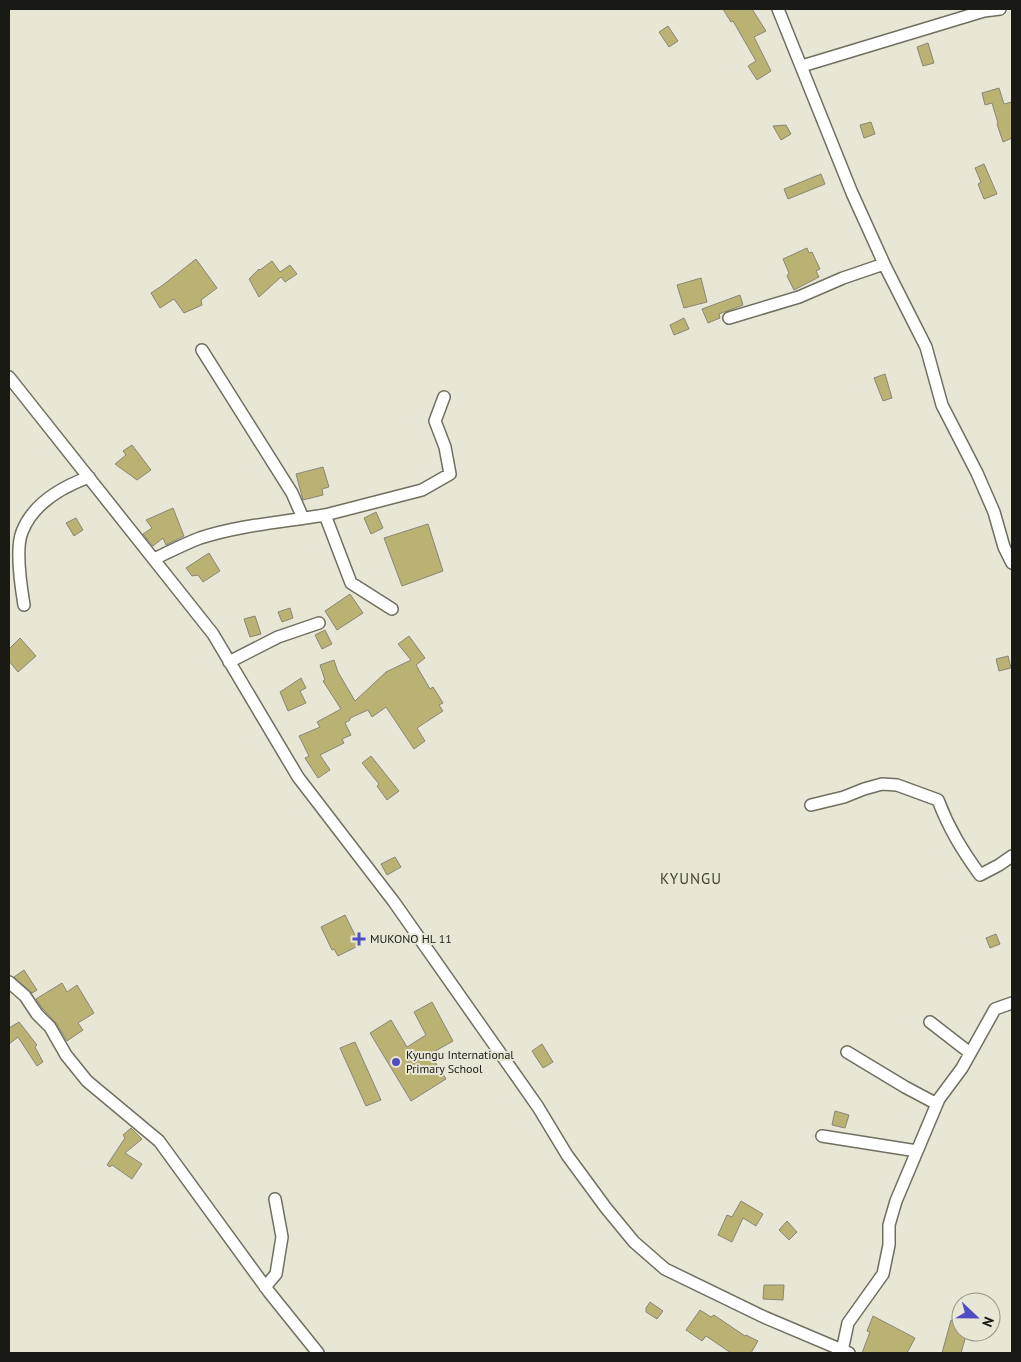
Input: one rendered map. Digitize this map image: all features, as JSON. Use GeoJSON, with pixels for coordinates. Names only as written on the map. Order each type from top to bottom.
{"type":"FeatureCollection","features":[{"type":"Feature","properties":{"kind":"street"},"geometry":{"type":"LineString","coordinates":[[778,9],[852,192],[884,264],[926,347],[942,405],[977,472],[994,512],[1004,547],[1012,563]]}},
{"type":"Feature","properties":{"kind":"street"},"geometry":{"type":"LineString","coordinates":[[802,66],[984,11],[1000,9]]}},
{"type":"Feature","properties":{"kind":"street"},"geometry":{"type":"LineString","coordinates":[[729,318],[799,297],[843,278],[884,264]]}},
{"type":"Feature","properties":{"kind":"street"},"geometry":{"type":"LineString","coordinates":[[202,350],[292,494],[303,518]]}},
{"type":"Feature","properties":{"kind":"street"},"geometry":{"type":"LineString","coordinates":[[9,377],[213,634],[298,777],[394,902],[538,1107],[573,1162],[606,1208],[634,1242],[665,1269],[764,1317],[846,1352],[848,1323],[883,1274],[889,1245],[889,1225],[896,1201],[937,1104],[970,1053],[995,1009],[1012,1003]]}},
{"type":"Feature","properties":{"kind":"street"},"geometry":{"type":"LineString","coordinates":[[154,559],[207,536],[244,527],[325,515],[422,490],[450,474],[445,447],[436,421],[444,397]]}},
{"type":"Feature","properties":{"kind":"street"},"geometry":{"type":"LineString","coordinates":[[24,605],[19,577],[21,532],[38,506],[66,486],[89,477]]}},
{"type":"Feature","properties":{"kind":"street"},"geometry":{"type":"LineString","coordinates":[[325,515],[351,583],[392,609]]}},
{"type":"Feature","properties":{"kind":"street"},"geometry":{"type":"LineString","coordinates":[[230,662],[278,637],[319,623]]}},
{"type":"Feature","properties":{"kind":"street"},"geometry":{"type":"LineString","coordinates":[[811,805],[844,797],[882,784],[897,785],[938,800],[945,819],[959,846],[980,875],[1000,865],[1012,856]]}},
{"type":"Feature","properties":{"kind":"street"},"geometry":{"type":"LineString","coordinates":[[9,982],[25,996],[37,1014],[50,1027],[66,1055],[87,1081],[159,1141],[265,1287],[318,1353]]}},
{"type":"Feature","properties":{"kind":"street"},"geometry":{"type":"LineString","coordinates":[[930,1022],[970,1053]]}},
{"type":"Feature","properties":{"kind":"street"},"geometry":{"type":"LineString","coordinates":[[847,1052],[937,1104]]}},
{"type":"Feature","properties":{"kind":"street"},"geometry":{"type":"LineString","coordinates":[[822,1136],[917,1152]]}},
{"type":"Feature","properties":{"kind":"street"},"geometry":{"type":"LineString","coordinates":[[265,1287],[276,1274],[282,1237],[275,1199]]}},
{"type":"Feature","properties":{"kind":"building"},"geometry":{"type":"Polygon","coordinates":[[[723,9],[752,9],[766,31],[754,37],[771,71],[757,80],[748,66],[756,61],[733,21],[731,22],[723,9]]]}},
{"type":"Feature","properties":{"kind":"building"},"geometry":{"type":"Polygon","coordinates":[[[668,26],[678,41],[669,47],[659,32],[668,26]]]}},
{"type":"Feature","properties":{"kind":"building"},"geometry":{"type":"Polygon","coordinates":[[[928,43],[934,63],[923,66],[917,47],[928,43]]]}},
{"type":"Feature","properties":{"kind":"building"},"geometry":{"type":"Polygon","coordinates":[[[999,88],[1004,104],[1012,102],[1012,138],[1003,142],[992,103],[985,105],[982,93],[999,88]]]}},
{"type":"Feature","properties":{"kind":"building"},"geometry":{"type":"Polygon","coordinates":[[[871,122],[875,134],[864,138],[860,125],[871,122]]]}},
{"type":"Feature","properties":{"kind":"building"},"geometry":{"type":"Polygon","coordinates":[[[786,125],[791,134],[781,140],[773,126],[786,125]]]}},
{"type":"Feature","properties":{"kind":"building"},"geometry":{"type":"Polygon","coordinates":[[[984,164],[997,194],[984,199],[978,184],[981,182],[975,168],[984,164]]]}},
{"type":"Feature","properties":{"kind":"building"},"geometry":{"type":"Polygon","coordinates":[[[821,174],[825,184],[788,199],[784,189],[821,174]]]}},
{"type":"Feature","properties":{"kind":"building"},"geometry":{"type":"Polygon","coordinates":[[[807,248],[809,253],[812,252],[820,269],[816,271],[819,277],[794,290],[787,276],[789,273],[783,259],[807,248]]]}},
{"type":"Feature","properties":{"kind":"building"},"geometry":{"type":"Polygon","coordinates":[[[196,259],[217,288],[201,300],[202,305],[184,313],[174,299],[160,308],[151,293],[196,259]]]}},
{"type":"Feature","properties":{"kind":"building"},"geometry":{"type":"Polygon","coordinates":[[[272,261],[280,272],[290,265],[297,274],[285,282],[281,277],[259,297],[249,279],[259,269],[272,261]]]}},
{"type":"Feature","properties":{"kind":"building"},"geometry":{"type":"Polygon","coordinates":[[[701,278],[707,302],[684,308],[677,285],[701,278]]]}},
{"type":"Feature","properties":{"kind":"building"},"geometry":{"type":"Polygon","coordinates":[[[740,295],[743,305],[719,314],[720,318],[708,323],[702,309],[740,295]]]}},
{"type":"Feature","properties":{"kind":"building"},"geometry":{"type":"Polygon","coordinates":[[[684,318],[689,329],[674,335],[670,325],[684,318]]]}},
{"type":"Feature","properties":{"kind":"building"},"geometry":{"type":"Polygon","coordinates":[[[885,374],[892,398],[883,401],[874,378],[885,374]]]}},
{"type":"Feature","properties":{"kind":"building"},"geometry":{"type":"Polygon","coordinates":[[[132,445],[151,470],[137,480],[115,464],[126,455],[123,451],[132,445]]]}},
{"type":"Feature","properties":{"kind":"building"},"geometry":{"type":"Polygon","coordinates":[[[323,467],[329,487],[322,489],[323,495],[303,500],[296,474],[323,467]]]}},
{"type":"Feature","properties":{"kind":"building"},"geometry":{"type":"Polygon","coordinates":[[[173,508],[184,536],[166,545],[163,538],[153,546],[143,534],[152,528],[146,520],[173,508]]]}},
{"type":"Feature","properties":{"kind":"building"},"geometry":{"type":"Polygon","coordinates":[[[376,512],[383,528],[371,534],[364,518],[376,512]]]}},
{"type":"Feature","properties":{"kind":"building"},"geometry":{"type":"Polygon","coordinates":[[[76,518],[83,530],[74,536],[66,523],[76,518]]]}},
{"type":"Feature","properties":{"kind":"building"},"geometry":{"type":"Polygon","coordinates":[[[428,524],[443,571],[402,586],[384,538],[428,524]]]}},
{"type":"Feature","properties":{"kind":"building"},"geometry":{"type":"Polygon","coordinates":[[[209,553],[220,571],[203,582],[198,575],[192,576],[186,568],[209,553]]]}},
{"type":"Feature","properties":{"kind":"building"},"geometry":{"type":"Polygon","coordinates":[[[350,594],[363,613],[337,630],[325,611],[350,594]]]}},
{"type":"Feature","properties":{"kind":"building"},"geometry":{"type":"Polygon","coordinates":[[[290,608],[293,618],[282,622],[278,612],[290,608]]]}},
{"type":"Feature","properties":{"kind":"building"},"geometry":{"type":"Polygon","coordinates":[[[255,616],[261,634],[250,637],[244,619],[255,616]]]}},
{"type":"Feature","properties":{"kind":"building"},"geometry":{"type":"Polygon","coordinates":[[[325,630],[332,644],[322,649],[315,635],[325,630]]]}},
{"type":"Feature","properties":{"kind":"building"},"geometry":{"type":"Polygon","coordinates":[[[409,636],[425,658],[416,665],[430,689],[433,687],[443,703],[439,705],[443,711],[417,728],[425,741],[414,749],[386,707],[372,717],[368,710],[350,718],[345,723],[351,735],[342,739],[344,743],[320,755],[330,770],[318,778],[305,758],[309,756],[299,736],[320,727],[317,722],[341,709],[323,681],[325,680],[320,665],[334,660],[338,672],[355,701],[386,672],[411,660],[398,644],[409,636]]]}},
{"type":"Feature","properties":{"kind":"building"},"geometry":{"type":"Polygon","coordinates":[[[20,638],[36,656],[18,672],[9,661],[9,649],[20,638]]]}},
{"type":"Feature","properties":{"kind":"building"},"geometry":{"type":"Polygon","coordinates":[[[1008,656],[1011,668],[999,671],[996,659],[1008,656]]]}},
{"type":"Feature","properties":{"kind":"building"},"geometry":{"type":"Polygon","coordinates":[[[301,678],[306,688],[300,691],[306,703],[288,711],[280,692],[301,678]]]}},
{"type":"Feature","properties":{"kind":"building"},"geometry":{"type":"Polygon","coordinates":[[[371,756],[399,791],[387,800],[377,786],[379,784],[362,763],[371,756]]]}},
{"type":"Feature","properties":{"kind":"building"},"geometry":{"type":"Polygon","coordinates":[[[395,857],[401,867],[387,875],[381,864],[395,857]]]}},
{"type":"Feature","properties":{"kind":"building"},"geometry":{"type":"Polygon","coordinates":[[[345,915],[360,945],[338,956],[334,949],[332,950],[321,927],[345,915]]]}},
{"type":"Feature","properties":{"kind":"building"},"geometry":{"type":"Polygon","coordinates":[[[996,934],[1000,944],[990,948],[986,938],[996,934]]]}},
{"type":"Feature","properties":{"kind":"building"},"geometry":{"type":"Polygon","coordinates":[[[24,970],[37,990],[32,993],[14,977],[24,970]]]}},
{"type":"Feature","properties":{"kind":"building"},"geometry":{"type":"Polygon","coordinates":[[[62,983],[67,992],[77,985],[94,1013],[78,1023],[83,1030],[67,1041],[56,1023],[36,999],[62,983]]]}},
{"type":"Feature","properties":{"kind":"building"},"geometry":{"type":"Polygon","coordinates":[[[432,1002],[453,1041],[430,1054],[446,1079],[411,1101],[370,1033],[391,1020],[407,1047],[426,1035],[414,1012],[432,1002]]]}},
{"type":"Feature","properties":{"kind":"building"},"geometry":{"type":"Polygon","coordinates":[[[19,1022],[37,1045],[35,1047],[43,1062],[37,1066],[18,1037],[9,1044],[9,1028],[19,1022]]]}},
{"type":"Feature","properties":{"kind":"building"},"geometry":{"type":"Polygon","coordinates":[[[355,1042],[381,1100],[366,1106],[340,1048],[355,1042]]]}},
{"type":"Feature","properties":{"kind":"building"},"geometry":{"type":"Polygon","coordinates":[[[542,1044],[553,1062],[543,1068],[532,1051],[542,1044]]]}},
{"type":"Feature","properties":{"kind":"building"},"geometry":{"type":"Polygon","coordinates":[[[835,1111],[849,1115],[845,1128],[832,1125],[835,1111]]]}},
{"type":"Feature","properties":{"kind":"building"},"geometry":{"type":"Polygon","coordinates":[[[131,1128],[142,1139],[125,1153],[142,1164],[132,1179],[112,1165],[110,1167],[107,1165],[125,1138],[123,1135],[131,1128]]]}},
{"type":"Feature","properties":{"kind":"building"},"geometry":{"type":"Polygon","coordinates":[[[741,1201],[763,1214],[756,1226],[743,1218],[732,1242],[718,1235],[727,1215],[732,1217],[741,1201]]]}},
{"type":"Feature","properties":{"kind":"building"},"geometry":{"type":"Polygon","coordinates":[[[787,1221],[797,1232],[789,1240],[779,1230],[787,1221]]]}},
{"type":"Feature","properties":{"kind":"building"},"geometry":{"type":"Polygon","coordinates":[[[764,1285],[784,1285],[783,1300],[763,1299],[764,1285]]]}},
{"type":"Feature","properties":{"kind":"building"},"geometry":{"type":"Polygon","coordinates":[[[650,1302],[663,1311],[657,1319],[646,1312],[650,1302]]]}},
{"type":"Feature","properties":{"kind":"building"},"geometry":{"type":"Polygon","coordinates":[[[700,1310],[711,1317],[714,1315],[745,1336],[758,1341],[751,1353],[731,1353],[706,1336],[702,1341],[686,1330],[700,1310]]]}},
{"type":"Feature","properties":{"kind":"building"},"geometry":{"type":"Polygon","coordinates":[[[873,1316],[915,1338],[907,1353],[862,1353],[870,1332],[867,1331],[873,1316]]]}},
{"type":"Feature","properties":{"kind":"building"},"geometry":{"type":"Polygon","coordinates":[[[951,1320],[951,1342],[964,1342],[961,1353],[942,1353],[951,1320]]]}},
{"type":"Feature","properties":{"kind":"place","name":"MUKONO HL 11"},"geometry":{"type":"Point","coordinates":[359,939]}},
{"type":"Feature","properties":{"kind":"place","name":"Kyungu International Primary School"},"geometry":{"type":"Point","coordinates":[396,1062]}},
{"type":"Feature","properties":{"kind":"district","name":"KYUNGU"},"geometry":{"type":"Point","coordinates":[691,879]}}]}
